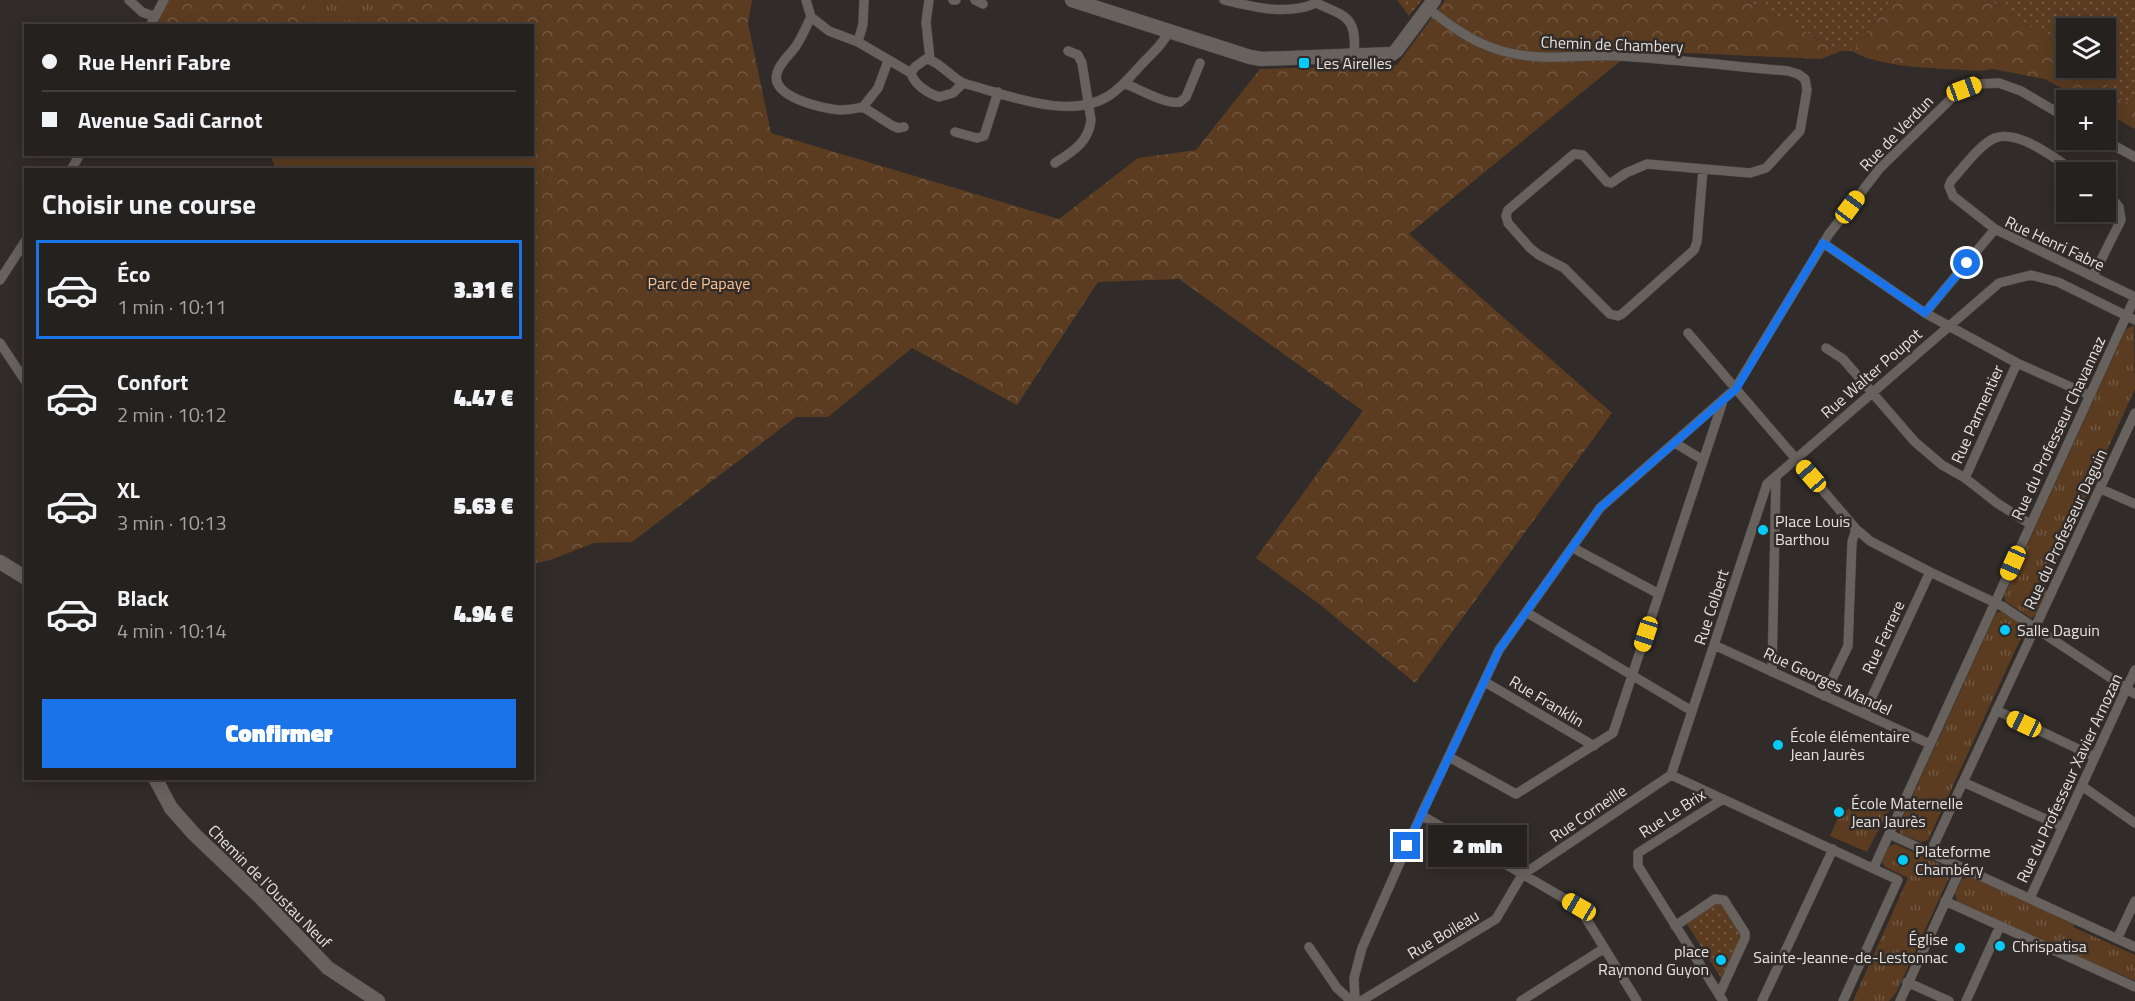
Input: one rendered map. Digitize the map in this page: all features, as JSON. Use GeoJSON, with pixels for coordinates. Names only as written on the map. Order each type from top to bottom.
{"type":"FeatureCollection","features":[{"type":"Feature","properties":{"kind":"street"},"geometry":{"type":"LineString","coordinates":[[129,0],[152,21],[165,0]]}},
{"type":"Feature","properties":{"kind":"street"},"geometry":{"type":"LineString","coordinates":[[806,0],[811,16],[829,31],[858,42],[911,73],[913,80],[939,97],[953,93],[963,83]]}},
{"type":"Feature","properties":{"kind":"street"},"geometry":{"type":"LineString","coordinates":[[858,42],[863,24],[864,0]]}},
{"type":"Feature","properties":{"kind":"street"},"geometry":{"type":"LineString","coordinates":[[929,0],[926,22],[930,59]]}},
{"type":"Feature","properties":{"kind":"street"},"geometry":{"type":"LineString","coordinates":[[1072,0],[1262,59],[1392,54],[1431,4]]}},
{"type":"Feature","properties":{"kind":"street"},"geometry":{"type":"LineString","coordinates":[[1224,0],[1272,9],[1309,7],[1316,2],[1342,14],[1350,22],[1355,36],[1354,57]]}},
{"type":"Feature","properties":{"kind":"street","name":"Chemin de Chambery"},"geometry":{"type":"LineString","coordinates":[[1431,4],[1474,41],[1512,54],[1544,57],[1615,56],[1653,59],[1788,71],[1805,79],[1808,90],[1800,130],[1770,165],[1750,173],[1703,169]]}},
{"type":"Feature","properties":{"kind":"street"},"geometry":{"type":"LineString","coordinates":[[811,16],[796,46],[781,64],[776,77],[777,83],[786,93],[804,102],[840,110],[863,107],[878,88],[888,61]]}},
{"type":"Feature","properties":{"kind":"street"},"geometry":{"type":"LineString","coordinates":[[911,73],[915,67],[926,59],[930,59],[963,83],[1069,108],[1088,104],[1110,95],[1168,35],[1169,30]]}},
{"type":"Feature","properties":{"kind":"street"},"geometry":{"type":"LineString","coordinates":[[1055,163],[1079,148],[1090,128],[1091,120],[1082,63],[1078,55],[1068,51]]}},
{"type":"Feature","properties":{"kind":"street"},"geometry":{"type":"LineString","coordinates":[[1124,83],[1165,102],[1180,102],[1186,97],[1200,63]]}},
{"type":"Feature","properties":{"kind":"street","name":"Rue de Verdun"},"geometry":{"type":"LineString","coordinates":[[1353,1001],[1354,978],[1362,948],[1421,815],[1499,650],[1600,508],[1736,389],[1823,243],[1880,168],[1948,102],[1964,89],[1988,82],[2010,86],[2056,112]]}},
{"type":"Feature","properties":{"kind":"street"},"geometry":{"type":"LineString","coordinates":[[955,132],[977,138],[984,135],[998,92]]}},
{"type":"Feature","properties":{"kind":"street"},"geometry":{"type":"LineString","coordinates":[[863,107],[893,126],[904,127]]}},
{"type":"Feature","properties":{"kind":"street"},"geometry":{"type":"LineString","coordinates":[[1995,229],[1953,196],[1948,186],[1984,146],[1995,138],[2007,136],[2017,138],[2060,162]]}},
{"type":"Feature","properties":{"kind":"street"},"geometry":{"type":"LineString","coordinates":[[2116,147],[2135,157]]}},
{"type":"Feature","properties":{"kind":"street"},"geometry":{"type":"LineString","coordinates":[[1574,154],[1583,155],[1607,182],[1611,183],[1626,172],[1647,164],[1703,169],[1697,242],[1694,250],[1618,316],[1605,311],[1559,264],[1534,252],[1506,219],[1508,210],[1574,154]]}},
{"type":"Feature","properties":{"kind":"street"},"geometry":{"type":"LineString","coordinates":[[2093,276],[2121,220],[2119,207],[2116,203]]}},
{"type":"Feature","properties":{"kind":"street","name":"Rue Henri Fabre"},"geometry":{"type":"LineString","coordinates":[[1925,313],[1995,229],[2135,297]]}},
{"type":"Feature","properties":{"kind":"street"},"geometry":{"type":"LineString","coordinates":[[0,280],[24,243]]}},
{"type":"Feature","properties":{"kind":"street"},"geometry":{"type":"LineString","coordinates":[[1823,243],[1925,313],[2017,363],[2090,395]]}},
{"type":"Feature","properties":{"kind":"street","name":"Rue Walter Poupot"},"geometry":{"type":"LineString","coordinates":[[1796,458],[1999,283],[2031,275],[2058,282],[2131,318]]}},
{"type":"Feature","properties":{"kind":"street","name":"Rue du Professeur Chavannaz"},"geometry":{"type":"LineString","coordinates":[[1874,867],[2090,395],[2131,318],[2135,297]]}},
{"type":"Feature","properties":{"kind":"street"},"geometry":{"type":"LineString","coordinates":[[1688,333],[1856,529],[1870,541],[1996,602],[2131,691]]}},
{"type":"Feature","properties":{"kind":"street"},"geometry":{"type":"LineString","coordinates":[[0,343],[24,379]]}},
{"type":"Feature","properties":{"kind":"street"},"geometry":{"type":"LineString","coordinates":[[1826,348],[1843,359],[1915,442],[1942,465],[1965,478],[1997,503],[2030,524]]}},
{"type":"Feature","properties":{"kind":"street","name":"Rue Parmentier"},"geometry":{"type":"LineString","coordinates":[[1965,478],[2017,363]]}},
{"type":"Feature","properties":{"kind":"street"},"geometry":{"type":"LineString","coordinates":[[1449,756],[1516,794],[1613,734],[1723,402]]}},
{"type":"Feature","properties":{"kind":"street","name":"Rue du Professeur Daguin"},"geometry":{"type":"LineString","coordinates":[[1930,853],[2135,413]]}},
{"type":"Feature","properties":{"kind":"street"},"geometry":{"type":"LineString","coordinates":[[1675,443],[1703,460]]}},
{"type":"Feature","properties":{"kind":"street","name":"Rue Colbert"},"geometry":{"type":"LineString","coordinates":[[1671,775],[1767,484],[1796,458]]}},
{"type":"Feature","properties":{"kind":"street"},"geometry":{"type":"LineString","coordinates":[[1772,672],[1776,476]]}},
{"type":"Feature","properties":{"kind":"street"},"geometry":{"type":"LineString","coordinates":[[2101,489],[2135,504]]}},
{"type":"Feature","properties":{"kind":"street"},"geometry":{"type":"LineString","coordinates":[[1824,696],[1848,646],[1852,542],[1856,529]]}},
{"type":"Feature","properties":{"kind":"street"},"geometry":{"type":"LineString","coordinates":[[1574,546],[1577,550],[1659,594]]}},
{"type":"Feature","properties":{"kind":"street"},"geometry":{"type":"LineString","coordinates":[[0,562],[24,577]]}},
{"type":"Feature","properties":{"kind":"street","name":"Rue Ferrere"},"geometry":{"type":"LineString","coordinates":[[1864,714],[1930,572]]}},
{"type":"Feature","properties":{"kind":"street"},"geometry":{"type":"LineString","coordinates":[[1526,612],[1692,711]]}},
{"type":"Feature","properties":{"kind":"street","name":"Rue Georges Mandel"},"geometry":{"type":"LineString","coordinates":[[1714,645],[1930,744]]}},
{"type":"Feature","properties":{"kind":"street","name":"Rue du Professeur Xavier Arnozan"},"geometry":{"type":"LineString","coordinates":[[2030,898],[2095,757],[2131,691],[2135,670]]}},
{"type":"Feature","properties":{"kind":"street","name":"Rue Franklin"},"geometry":{"type":"LineString","coordinates":[[1485,682],[1593,746]]}},
{"type":"Feature","properties":{"kind":"street"},"geometry":{"type":"LineString","coordinates":[[1995,710],[2095,757]]}},
{"type":"Feature","properties":{"kind":"street"},"geometry":{"type":"LineString","coordinates":[[1671,775],[1898,880],[1843,1001]]}},
{"type":"Feature","properties":{"kind":"street","name":"Rue Corneille"},"geometry":{"type":"LineString","coordinates":[[1522,875],[1671,775]]}},
{"type":"Feature","properties":{"kind":"street","name":"Chemin de l'Oustau Neuf"},"geometry":{"type":"LineString","coordinates":[[156,780],[171,808],[194,834],[260,897],[328,968],[378,1001]]}},
{"type":"Feature","properties":{"kind":"street"},"geometry":{"type":"LineString","coordinates":[[1964,782],[2062,827]]}},
{"type":"Feature","properties":{"kind":"street"},"geometry":{"type":"LineString","coordinates":[[2082,786],[2135,824]]}},
{"type":"Feature","properties":{"kind":"street","name":"Rue Le Brix"},"geometry":{"type":"LineString","coordinates":[[1675,926],[1638,866],[1638,853],[1723,799]]}},
{"type":"Feature","properties":{"kind":"street"},"geometry":{"type":"LineString","coordinates":[[1421,815],[1579,907],[1637,1001]]}},
{"type":"Feature","properties":{"kind":"street"},"geometry":{"type":"LineString","coordinates":[[1888,834],[2135,947]]}},
{"type":"Feature","properties":{"kind":"street"},"geometry":{"type":"LineString","coordinates":[[1762,1001],[1833,849]]}},
{"type":"Feature","properties":{"kind":"street"},"geometry":{"type":"LineString","coordinates":[[1900,1001],[1961,868]]}},
{"type":"Feature","properties":{"kind":"street","name":"Rue Boileau"},"geometry":{"type":"LineString","coordinates":[[1361,1001],[1496,919],[1522,875]]}},
{"type":"Feature","properties":{"kind":"street"},"geometry":{"type":"LineString","coordinates":[[1719,898],[1724,900],[1745,933],[1721,998],[1675,926],[1719,898]]}},
{"type":"Feature","properties":{"kind":"street"},"geometry":{"type":"LineString","coordinates":[[1945,901],[2135,987]]}},
{"type":"Feature","properties":{"kind":"street"},"geometry":{"type":"LineString","coordinates":[[2117,939],[2135,901]]}},
{"type":"Feature","properties":{"kind":"street"},"geometry":{"type":"LineString","coordinates":[[1966,1001],[2000,926]]}},
{"type":"Feature","properties":{"kind":"street"},"geometry":{"type":"LineString","coordinates":[[1310,947],[1337,988],[1353,1001]]}},
{"type":"Feature","properties":{"kind":"street"},"geometry":{"type":"LineString","coordinates":[[1521,1001],[1604,949]]}},
{"type":"Feature","properties":{"kind":"street"},"geometry":{"type":"LineString","coordinates":[[1908,982],[1948,1001]]}},
{"type":"Feature","properties":{"kind":"green space","name":"Parc de Papaye"},"geometry":{"type":"Polygon","coordinates":[[[164,0],[752,0],[748,23],[771,133],[1059,219],[1138,158],[1196,150],[1260,69],[1397,65],[1445,0],[1747,0],[1841,51],[1821,59],[1621,50],[1624,58],[1409,234],[1612,413],[1415,683],[1318,603],[1256,558],[1363,411],[1179,279],[1098,282],[1017,405],[912,348],[828,417],[796,417],[632,542],[594,543],[534,564],[534,168],[275,168],[271,156],[534,156],[534,24],[151,24],[164,0]]]}},
{"type":"Feature","properties":{"kind":"green space"},"geometry":{"type":"Polygon","coordinates":[[[301,0],[394,0],[369,24],[318,24],[301,0]]]}},
{"type":"Feature","properties":{"kind":"green space"},"geometry":{"type":"Polygon","coordinates":[[[1397,0],[1422,0],[1409,16],[1397,0]]]}},
{"type":"Feature","properties":{"kind":"green space"},"geometry":{"type":"Polygon","coordinates":[[[1747,0],[1891,0],[1852,51],[1841,51],[1747,0]]]}},
{"type":"Feature","properties":{"kind":"green space"},"geometry":{"type":"Polygon","coordinates":[[[1891,0],[1990,0],[2056,44],[2056,78],[2110,78],[2107,90],[2065,90],[2045,79],[1993,69],[1980,71],[1896,64],[1864,57],[1852,51],[1891,0]]]}},
{"type":"Feature","properties":{"kind":"green space"},"geometry":{"type":"Polygon","coordinates":[[[1990,0],[2135,0],[2135,97],[2129,103],[2116,97],[2116,90],[2107,90],[2110,78],[2116,78],[2116,18],[2056,18],[2056,44],[1990,0]]]}},
{"type":"Feature","properties":{"kind":"green space"},"geometry":{"type":"Polygon","coordinates":[[[2116,97],[2129,103],[2135,97],[2135,129],[2116,119],[2116,97]]]}},
{"type":"Feature","properties":{"kind":"green space"},"geometry":{"type":"Polygon","coordinates":[[[2134,325],[2135,389],[2044,588],[2048,591],[2038,614],[2031,618],[2005,601],[2004,596],[2126,329],[2134,325]]]}},
{"type":"Feature","properties":{"kind":"green space"},"geometry":{"type":"Polygon","coordinates":[[[2002,611],[2026,627],[1928,840],[1921,842],[1901,834],[1898,828],[1996,613],[2002,611]]]}},
{"type":"Feature","properties":{"kind":"green space"},"geometry":{"type":"Polygon","coordinates":[[[1861,803],[1878,803],[1889,810],[1867,852],[1830,836],[1840,813],[1861,803]]]}},
{"type":"Feature","properties":{"kind":"green space"},"geometry":{"type":"Polygon","coordinates":[[[1895,844],[1949,868],[1951,873],[1896,993],[1889,1001],[1853,1001],[1908,878],[1885,867],[1882,862],[1889,846],[1895,844]]]}},
{"type":"Feature","properties":{"kind":"green space"},"geometry":{"type":"Polygon","coordinates":[[[1972,876],[2074,923],[2073,927],[2135,955],[2135,981],[2111,970],[2109,972],[1957,902],[1955,893],[1962,879],[1972,876]]]}},
{"type":"Feature","properties":{"kind":"green space","name":"place Raymond Guyon"},"geometry":{"type":"Polygon","coordinates":[[[1719,901],[1743,933],[1723,981],[1685,921],[1719,901]]]}},
{"type":"Feature","properties":{"kind":"place","name":"Les Airelles"},"geometry":{"type":"Point","coordinates":[1304,63]}},
{"type":"Feature","properties":{"kind":"place","name":"Place Louis Barthou"},"geometry":{"type":"Point","coordinates":[1763,530]}},
{"type":"Feature","properties":{"kind":"place","name":"Salle Daguin"},"geometry":{"type":"Point","coordinates":[2005,630]}},
{"type":"Feature","properties":{"kind":"place","name":"École élémentaire Jean Jaurès"},"geometry":{"type":"Point","coordinates":[1778,745]}},
{"type":"Feature","properties":{"kind":"place","name":"École Maternelle Jean Jaurès"},"geometry":{"type":"Point","coordinates":[1839,812]}},
{"type":"Feature","properties":{"kind":"place","name":"Plateforme Chambéry"},"geometry":{"type":"Point","coordinates":[1903,860]}},
{"type":"Feature","properties":{"kind":"place","name":"Chrispatisa"},"geometry":{"type":"Point","coordinates":[2000,946]}},
{"type":"Feature","properties":{"kind":"place","name":"Église Sainte-Jeanne-de-Lestonnac"},"geometry":{"type":"Point","coordinates":[1960,948]}},
{"type":"Feature","properties":{"kind":"place","name":"place Raymond Guyon"},"geometry":{"type":"Point","coordinates":[1721,960]}},
{"type":"Feature","properties":{"kind":"route"},"geometry":{"type":"LineString","coordinates":[[1407,846],[1499,650],[1600,508],[1736,389],[1823,243],[1925,313],[1967,263]]}}]}
